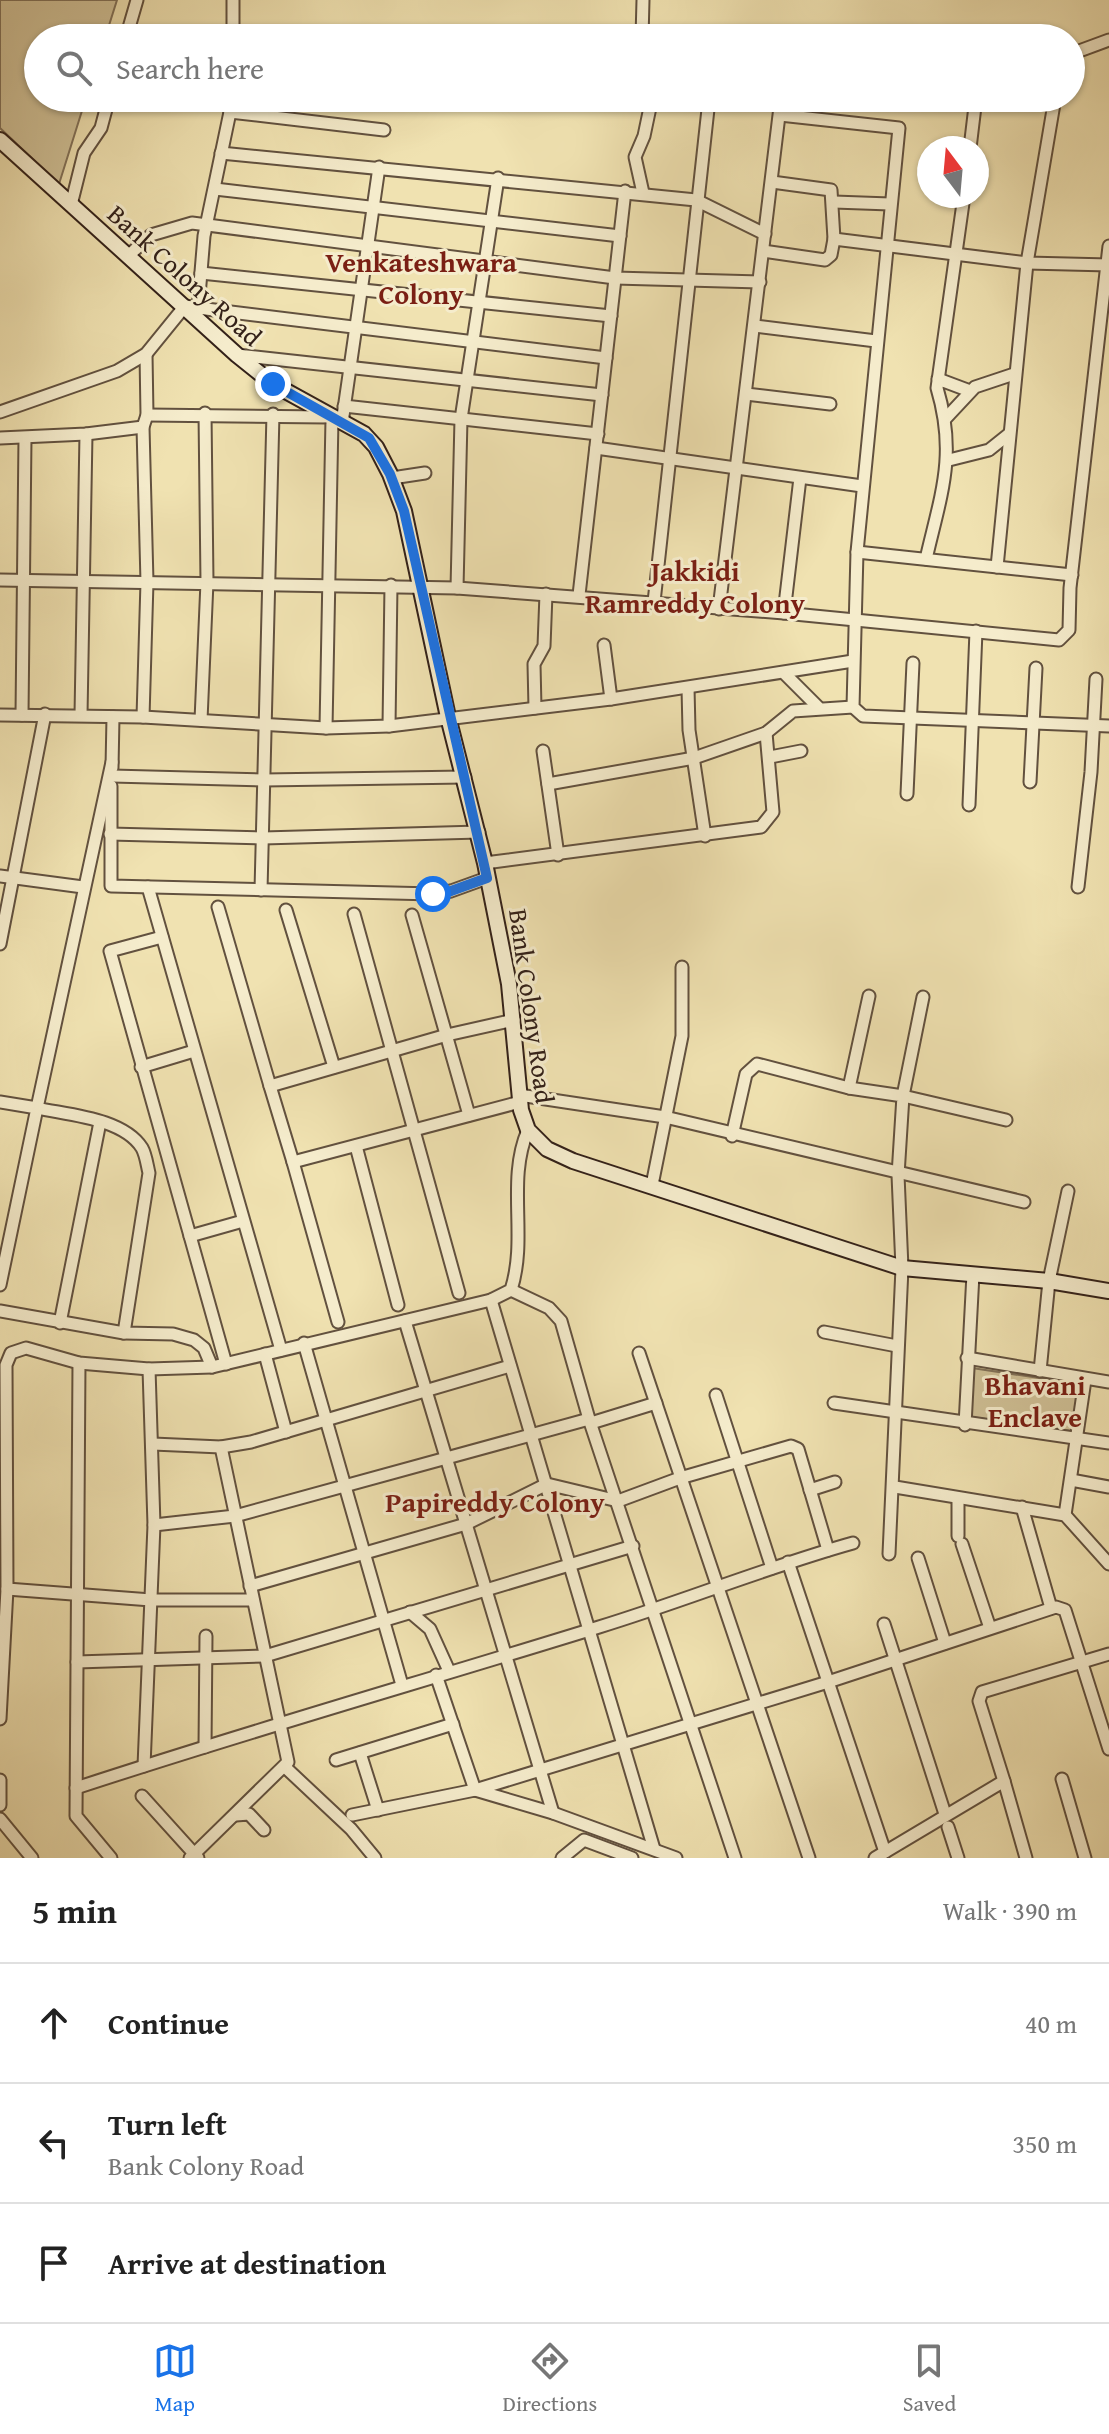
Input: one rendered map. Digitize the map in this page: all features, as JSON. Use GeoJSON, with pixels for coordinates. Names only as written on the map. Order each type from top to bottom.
{"type":"FeatureCollection","features":[{"type":"Feature","properties":{"kind":"street"},"geometry":{"type":"LineString","coordinates":[[130,24],[137,0]]}},
{"type":"Feature","properties":{"kind":"street"},"geometry":{"type":"LineString","coordinates":[[642,24],[643,0]]}},
{"type":"Feature","properties":{"kind":"street"},"geometry":{"type":"LineString","coordinates":[[234,24],[235,1]]}},
{"type":"Feature","properties":{"kind":"street"},"geometry":{"type":"LineString","coordinates":[[1085,49],[1109,40]]}},
{"type":"Feature","properties":{"kind":"street"},"geometry":{"type":"LineString","coordinates":[[71,205],[84,153],[101,128],[105,112]]}},
{"type":"Feature","properties":{"kind":"street"},"geometry":{"type":"LineString","coordinates":[[0,412],[117,371],[146,354],[191,307],[201,273],[206,226],[230,112],[384,130]]}},
{"type":"Feature","properties":{"kind":"street"},"geometry":{"type":"LineString","coordinates":[[643,193],[635,157],[649,112]]}},
{"type":"Feature","properties":{"kind":"street"},"geometry":{"type":"LineString","coordinates":[[654,602],[707,112]]}},
{"type":"Feature","properties":{"kind":"street"},"geometry":{"type":"LineString","coordinates":[[719,609],[780,112]]}},
{"type":"Feature","properties":{"kind":"street"},"geometry":{"type":"LineString","coordinates":[[787,112],[899,128],[862,486],[853,707]]}},
{"type":"Feature","properties":{"kind":"street"},"geometry":{"type":"LineString","coordinates":[[971,136],[974,112]]}},
{"type":"Feature","properties":{"kind":"street"},"geometry":{"type":"LineString","coordinates":[[997,567],[1027,263],[1053,112]]}},
{"type":"Feature","properties":{"kind":"street","name":"Bank Colony Road"},"geometry":{"type":"LineString","coordinates":[[0,140],[128,256],[191,307],[237,355],[273,384],[369,438],[392,478],[422,586],[448,717],[479,832],[514,1020],[520,1098],[528,1130],[547,1149],[573,1161],[902,1268],[1049,1281],[1109,1291]]}},
{"type":"Feature","properties":{"kind":"street"},"geometry":{"type":"LineString","coordinates":[[221,153],[696,200],[765,234]]}},
{"type":"Feature","properties":{"kind":"street"},"geometry":{"type":"LineString","coordinates":[[326,728],[334,420],[344,406],[379,167]]}},
{"type":"Feature","properties":{"kind":"street"},"geometry":{"type":"LineString","coordinates":[[457,588],[461,419],[498,178]]}},
{"type":"Feature","properties":{"kind":"street"},"geometry":{"type":"LineString","coordinates":[[763,251],[825,260],[831,255],[834,239],[831,190],[772,182]]}},
{"type":"Feature","properties":{"kind":"street"},"geometry":{"type":"LineString","coordinates":[[215,189],[620,236]]}},
{"type":"Feature","properties":{"kind":"street"},"geometry":{"type":"LineString","coordinates":[[579,595],[625,191]]}},
{"type":"Feature","properties":{"kind":"street"},"geometry":{"type":"LineString","coordinates":[[834,202],[890,204]]}},
{"type":"Feature","properties":{"kind":"street"},"geometry":{"type":"LineString","coordinates":[[926,559],[949,460],[946,418],[937,388],[962,208]]}},
{"type":"Feature","properties":{"kind":"street"},"geometry":{"type":"LineString","coordinates":[[128,256],[136,245],[163,229],[192,223],[615,278],[760,282]]}},
{"type":"Feature","properties":{"kind":"street"},"geometry":{"type":"LineString","coordinates":[[834,239],[1027,263],[1108,265]]}},
{"type":"Feature","properties":{"kind":"street"},"geometry":{"type":"LineString","coordinates":[[0,580],[422,586],[579,595],[1052,640],[1065,637],[1069,630],[1072,575],[1109,246]]}},
{"type":"Feature","properties":{"kind":"street"},"geometry":{"type":"LineString","coordinates":[[201,273],[611,316]]}},
{"type":"Feature","properties":{"kind":"street"},"geometry":{"type":"LineString","coordinates":[[191,307],[606,358]]}},
{"type":"Feature","properties":{"kind":"street"},"geometry":{"type":"LineString","coordinates":[[755,326],[876,341]]}},
{"type":"Feature","properties":{"kind":"street"},"geometry":{"type":"LineString","coordinates":[[143,717],[147,582],[146,354]]}},
{"type":"Feature","properties":{"kind":"street"},"geometry":{"type":"LineString","coordinates":[[237,355],[602,395]]}},
{"type":"Feature","properties":{"kind":"street"},"geometry":{"type":"LineString","coordinates":[[946,418],[970,391],[993,379],[1014,374]]}},
{"type":"Feature","properties":{"kind":"street"},"geometry":{"type":"LineString","coordinates":[[938,379],[970,391]]}},
{"type":"Feature","properties":{"kind":"street"},"geometry":{"type":"LineString","coordinates":[[746,394],[830,404]]}},
{"type":"Feature","properties":{"kind":"street"},"geometry":{"type":"LineString","coordinates":[[344,406],[598,434]]}},
{"type":"Feature","properties":{"kind":"street"},"geometry":{"type":"LineString","coordinates":[[201,720],[207,582],[205,413]]}},
{"type":"Feature","properties":{"kind":"street"},"geometry":{"type":"LineString","coordinates":[[0,438],[86,434],[145,421],[205,413],[273,414],[334,420]]}},
{"type":"Feature","properties":{"kind":"street"},"geometry":{"type":"LineString","coordinates":[[261,890],[273,414]]}},
{"type":"Feature","properties":{"kind":"street"},"geometry":{"type":"LineString","coordinates":[[81,715],[86,434]]}},
{"type":"Feature","properties":{"kind":"street"},"geometry":{"type":"LineString","coordinates":[[949,460],[989,450],[1009,434]]}},
{"type":"Feature","properties":{"kind":"street"},"geometry":{"type":"LineString","coordinates":[[22,715],[25,438]]}},
{"type":"Feature","properties":{"kind":"street"},"geometry":{"type":"LineString","coordinates":[[596,448],[862,486]]}},
{"type":"Feature","properties":{"kind":"street"},"geometry":{"type":"LineString","coordinates":[[392,478],[425,473]]}},
{"type":"Feature","properties":{"kind":"street"},"geometry":{"type":"LineString","coordinates":[[784,613],[800,478]]}},
{"type":"Feature","properties":{"kind":"street"},"geometry":{"type":"LineString","coordinates":[[857,552],[1072,575]]}},
{"type":"Feature","properties":{"kind":"street"},"geometry":{"type":"LineString","coordinates":[[389,726],[391,585]]}},
{"type":"Feature","properties":{"kind":"street"},"geometry":{"type":"LineString","coordinates":[[535,708],[534,664],[544,646],[546,594]]}},
{"type":"Feature","properties":{"kind":"street"},"geometry":{"type":"LineString","coordinates":[[969,805],[976,631]]}},
{"type":"Feature","properties":{"kind":"street"},"geometry":{"type":"LineString","coordinates":[[604,645],[611,699]]}},
{"type":"Feature","properties":{"kind":"street"},"geometry":{"type":"LineString","coordinates":[[0,715],[143,717],[326,728],[389,726],[611,699],[853,661]]}},
{"type":"Feature","properties":{"kind":"street"},"geometry":{"type":"LineString","coordinates":[[907,794],[913,663]]}},
{"type":"Feature","properties":{"kind":"street"},"geometry":{"type":"LineString","coordinates":[[1030,782],[1036,668]]}},
{"type":"Feature","properties":{"kind":"street"},"geometry":{"type":"LineString","coordinates":[[785,674],[818,707]]}},
{"type":"Feature","properties":{"kind":"street"},"geometry":{"type":"LineString","coordinates":[[1078,887],[1096,679]]}},
{"type":"Feature","properties":{"kind":"street"},"geometry":{"type":"LineString","coordinates":[[688,688],[705,836]]}},
{"type":"Feature","properties":{"kind":"street"},"geometry":{"type":"LineString","coordinates":[[548,784],[694,758],[766,733],[793,711],[818,707],[853,707],[863,716],[1109,726]]}},
{"type":"Feature","properties":{"kind":"street"},"geometry":{"type":"LineString","coordinates":[[0,944],[6,877],[45,714]]}},
{"type":"Feature","properties":{"kind":"street"},"geometry":{"type":"LineString","coordinates":[[113,717],[111,886],[261,890],[433,894],[460,889],[486,871],[558,855],[761,827],[772,818],[766,733]]}},
{"type":"Feature","properties":{"kind":"street"},"geometry":{"type":"LineString","coordinates":[[543,751],[558,855]]}},
{"type":"Feature","properties":{"kind":"street"},"geometry":{"type":"LineString","coordinates":[[770,757],[801,751]]}},
{"type":"Feature","properties":{"kind":"street"},"geometry":{"type":"LineString","coordinates":[[0,1285],[112,762]]}},
{"type":"Feature","properties":{"kind":"street"},"geometry":{"type":"LineString","coordinates":[[112,776],[264,780],[465,777]]}},
{"type":"Feature","properties":{"kind":"street"},"geometry":{"type":"LineString","coordinates":[[110,834],[263,838],[479,832]]}},
{"type":"Feature","properties":{"kind":"street"},"geometry":{"type":"LineString","coordinates":[[6,877],[83,887]]}},
{"type":"Feature","properties":{"kind":"street"},"geometry":{"type":"LineString","coordinates":[[148,887],[281,1350]]}},
{"type":"Feature","properties":{"kind":"street"},"geometry":{"type":"LineString","coordinates":[[218,907],[338,1322]]}},
{"type":"Feature","properties":{"kind":"street"},"geometry":{"type":"LineString","coordinates":[[286,910],[334,1067]]}},
{"type":"Feature","properties":{"kind":"street"},"geometry":{"type":"LineString","coordinates":[[354,914],[459,1293]]}},
{"type":"Feature","properties":{"kind":"street"},"geometry":{"type":"LineString","coordinates":[[412,915],[469,1115]]}},
{"type":"Feature","properties":{"kind":"street"},"geometry":{"type":"LineString","coordinates":[[162,937],[110,951],[226,1364]]}},
{"type":"Feature","properties":{"kind":"street"},"geometry":{"type":"LineString","coordinates":[[652,1185],[685,1016],[682,967]]}},
{"type":"Feature","properties":{"kind":"street"},"geometry":{"type":"LineString","coordinates":[[849,1088],[869,996]]}},
{"type":"Feature","properties":{"kind":"street"},"geometry":{"type":"LineString","coordinates":[[889,1554],[895,1487],[897,1346],[902,1268],[898,1175],[903,1096],[923,997]]}},
{"type":"Feature","properties":{"kind":"street"},"geometry":{"type":"LineString","coordinates":[[270,1086],[447,1035],[514,1020]]}},
{"type":"Feature","properties":{"kind":"street"},"geometry":{"type":"LineString","coordinates":[[141,1067],[194,1051]]}},
{"type":"Feature","properties":{"kind":"street"},"geometry":{"type":"LineString","coordinates":[[732,1136],[746,1074],[757,1064],[849,1088],[903,1096],[1006,1120]]}},
{"type":"Feature","properties":{"kind":"street"},"geometry":{"type":"LineString","coordinates":[[293,1162],[469,1115],[520,1098],[665,1117],[732,1136],[1024,1202]]}},
{"type":"Feature","properties":{"kind":"street"},"geometry":{"type":"LineString","coordinates":[[0,1102],[100,1122],[131,1136],[142,1149],[149,1173],[124,1333]]}},
{"type":"Feature","properties":{"kind":"street"},"geometry":{"type":"LineString","coordinates":[[60,1323],[100,1122]]}},
{"type":"Feature","properties":{"kind":"street"},"geometry":{"type":"LineString","coordinates":[[0,1719],[7,1589],[6,1365],[11,1353],[26,1348],[79,1363],[149,1369],[212,1367],[491,1300],[511,1290],[518,1267],[518,1152],[528,1130]]}},
{"type":"Feature","properties":{"kind":"street"},"geometry":{"type":"LineString","coordinates":[[356,1146],[398,1305]]}},
{"type":"Feature","properties":{"kind":"street"},"geometry":{"type":"LineString","coordinates":[[1040,1371],[1049,1281],[1068,1191]]}},
{"type":"Feature","properties":{"kind":"street"},"geometry":{"type":"LineString","coordinates":[[190,1236],[243,1221]]}},
{"type":"Feature","properties":{"kind":"street"},"geometry":{"type":"LineString","coordinates":[[965,1425],[973,1274]]}},
{"type":"Feature","properties":{"kind":"street"},"geometry":{"type":"LineString","coordinates":[[511,1290],[557,1313],[735,1858]]}},
{"type":"Feature","properties":{"kind":"street"},"geometry":{"type":"LineString","coordinates":[[491,1300],[654,1849]]}},
{"type":"Feature","properties":{"kind":"street"},"geometry":{"type":"LineString","coordinates":[[0,1311],[124,1333],[173,1334],[194,1340],[204,1348],[212,1367]]}},
{"type":"Feature","properties":{"kind":"street"},"geometry":{"type":"LineString","coordinates":[[405,1321],[553,1813]]}},
{"type":"Feature","properties":{"kind":"street"},"geometry":{"type":"LineString","coordinates":[[824,1332],[897,1346]]}},
{"type":"Feature","properties":{"kind":"street"},"geometry":{"type":"LineString","coordinates":[[304,1343],[402,1685]]}},
{"type":"Feature","properties":{"kind":"street"},"geometry":{"type":"LineString","coordinates":[[639,1353],[809,1858]]}},
{"type":"Feature","properties":{"kind":"street"},"geometry":{"type":"LineString","coordinates":[[265,1354],[286,1432]]}},
{"type":"Feature","properties":{"kind":"street"},"geometry":{"type":"LineString","coordinates":[[967,1358],[1109,1382]]}},
{"type":"Feature","properties":{"kind":"street"},"geometry":{"type":"LineString","coordinates":[[79,1363],[75,1593],[76,1816],[111,1858]]}},
{"type":"Feature","properties":{"kind":"street"},"geometry":{"type":"LineString","coordinates":[[153,1444],[221,1447],[327,1421],[510,1366]]}},
{"type":"Feature","properties":{"kind":"street"},"geometry":{"type":"LineString","coordinates":[[144,1766],[154,1525],[149,1369]]}},
{"type":"Feature","properties":{"kind":"street"},"geometry":{"type":"LineString","coordinates":[[1065,1515],[1085,1380]]}},
{"type":"Feature","properties":{"kind":"street"},"geometry":{"type":"LineString","coordinates":[[716,1395],[772,1568]]}},
{"type":"Feature","properties":{"kind":"street"},"geometry":{"type":"LineString","coordinates":[[154,1525],[235,1516],[656,1403]]}},
{"type":"Feature","properties":{"kind":"street"},"geometry":{"type":"LineString","coordinates":[[834,1403],[965,1425],[1109,1443]]}},
{"type":"Feature","properties":{"kind":"street"},"geometry":{"type":"LineString","coordinates":[[142,1796],[194,1857],[286,1768],[288,1756],[221,1447]]}},
{"type":"Feature","properties":{"kind":"street"},"geometry":{"type":"LineString","coordinates":[[250,1586],[466,1524],[547,1484],[618,1501],[680,1478],[796,1447],[828,1550]]}},
{"type":"Feature","properties":{"kind":"street"},"geometry":{"type":"LineString","coordinates":[[1071,1480],[1109,1487]]}},
{"type":"Feature","properties":{"kind":"street"},"geometry":{"type":"LineString","coordinates":[[810,1490],[835,1482]]}},
{"type":"Feature","properties":{"kind":"street"},"geometry":{"type":"LineString","coordinates":[[895,1487],[1065,1515],[1109,1564]]}},
{"type":"Feature","properties":{"kind":"street"},"geometry":{"type":"LineString","coordinates":[[958,1499],[960,1540],[990,1628]]}},
{"type":"Feature","properties":{"kind":"street"},"geometry":{"type":"LineString","coordinates":[[1022,1507],[1051,1608]]}},
{"type":"Feature","properties":{"kind":"street"},"geometry":{"type":"LineString","coordinates":[[76,1788],[281,1722],[655,1610],[788,1562],[853,1543]]}},
{"type":"Feature","properties":{"kind":"street"},"geometry":{"type":"LineString","coordinates":[[77,1662],[265,1656],[633,1546]]}},
{"type":"Feature","properties":{"kind":"street"},"geometry":{"type":"LineString","coordinates":[[918,1558],[945,1643]]}},
{"type":"Feature","properties":{"kind":"street"},"geometry":{"type":"LineString","coordinates":[[788,1562],[880,1855],[1004,1781]]}},
{"type":"Feature","properties":{"kind":"street"},"geometry":{"type":"LineString","coordinates":[[7,1589],[151,1600],[253,1600]]}},
{"type":"Feature","properties":{"kind":"street"},"geometry":{"type":"LineString","coordinates":[[352,1815],[475,1790],[538,1768],[828,1682],[1051,1608],[1065,1610],[1109,1749]]}},
{"type":"Feature","properties":{"kind":"street"},"geometry":{"type":"LineString","coordinates":[[410,1612],[430,1629],[449,1671]]}},
{"type":"Feature","properties":{"kind":"street"},"geometry":{"type":"LineString","coordinates":[[884,1624],[945,1814]]}},
{"type":"Feature","properties":{"kind":"street"},"geometry":{"type":"LineString","coordinates":[[205,1747],[206,1636]]}},
{"type":"Feature","properties":{"kind":"street"},"geometry":{"type":"LineString","coordinates":[[1026,1858],[979,1701],[982,1692],[1109,1654]]}},
{"type":"Feature","properties":{"kind":"street"},"geometry":{"type":"LineString","coordinates":[[436,1675],[475,1790]]}},
{"type":"Feature","properties":{"kind":"street"},"geometry":{"type":"LineString","coordinates":[[336,1760],[453,1724]]}},
{"type":"Feature","properties":{"kind":"street"},"geometry":{"type":"LineString","coordinates":[[360,1753],[378,1810]]}},
{"type":"Feature","properties":{"kind":"street"},"geometry":{"type":"LineString","coordinates":[[286,1768],[368,1856]]}},
{"type":"Feature","properties":{"kind":"street"},"geometry":{"type":"LineString","coordinates":[[1062,1779],[1085,1858]]}},
{"type":"Feature","properties":{"kind":"street"},"geometry":{"type":"LineString","coordinates":[[0,1780],[0,1805]]}},
{"type":"Feature","properties":{"kind":"street"},"geometry":{"type":"LineString","coordinates":[[475,1790],[553,1813],[676,1858]]}},
{"type":"Feature","properties":{"kind":"street"},"geometry":{"type":"LineString","coordinates":[[235,1815],[249,1814],[264,1830]]}},
{"type":"Feature","properties":{"kind":"street"},"geometry":{"type":"LineString","coordinates":[[0,1819],[32,1858]]}},
{"type":"Feature","properties":{"kind":"street"},"geometry":{"type":"LineString","coordinates":[[948,1827],[958,1858]]}},
{"type":"Feature","properties":{"kind":"street"},"geometry":{"type":"LineString","coordinates":[[562,1858],[584,1840],[632,1858]]}},
{"type":"Feature","properties":{"kind":"shaded area"},"geometry":{"type":"Polygon","coordinates":[[[0,0],[117,0],[109,24],[24,24],[24,112],[82,112],[59,184],[0,128],[0,0]]]}},
{"type":"Feature","properties":{"kind":"shaded area"},"geometry":{"type":"Polygon","coordinates":[[[972,1368],[1079,1384],[1072,1431],[971,1417],[972,1368]]]}},
{"type":"Feature","properties":{"kind":"district","name":"Venkateshwara Colony"},"geometry":{"type":"Point","coordinates":[421,277]}},
{"type":"Feature","properties":{"kind":"district","name":"Jakkidi Ramreddy Colony"},"geometry":{"type":"Point","coordinates":[695,586]}},
{"type":"Feature","properties":{"kind":"district","name":"Bhavani Enclave"},"geometry":{"type":"Point","coordinates":[1035,1400]}},
{"type":"Feature","properties":{"kind":"district","name":"Papireddy Colony"},"geometry":{"type":"Point","coordinates":[495,1501]}},
{"type":"Feature","properties":{"kind":"route"},"geometry":{"type":"LineString","coordinates":[[273,384],[369,438],[390,474],[404,511],[448,717],[479,832],[487,878],[469,886],[433,894]]}}]}
